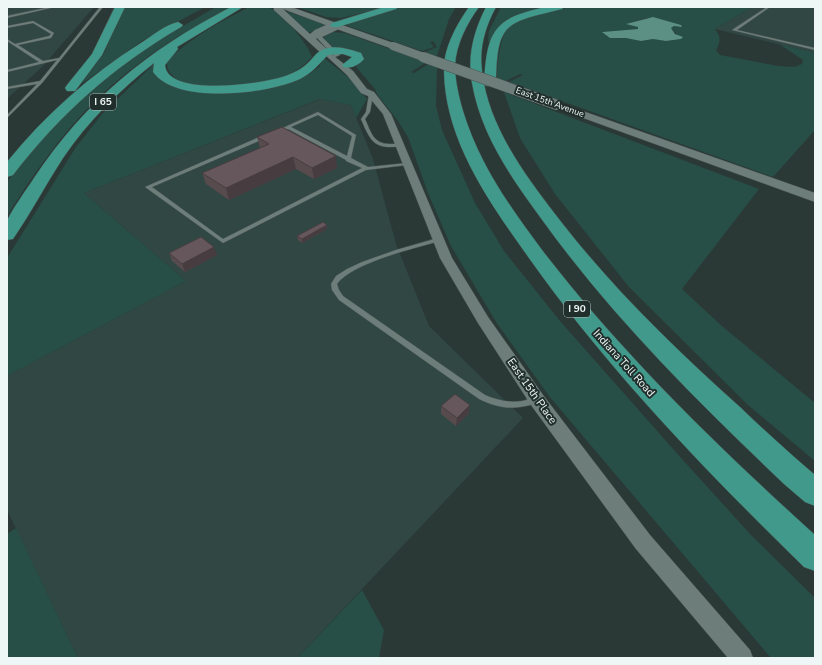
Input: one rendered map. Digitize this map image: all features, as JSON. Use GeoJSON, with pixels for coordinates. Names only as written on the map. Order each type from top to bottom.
{"type":"FeatureCollection","features":[{"type":"Feature","properties":{"kind":"highway"},"geometry":{"type":"LineString","coordinates":[[20,154],[46,116],[76,83],[96,55],[120,7]]}},
{"type":"Feature","properties":{"kind":"highway","name":"I 65"},"geometry":{"type":"LineString","coordinates":[[7,172],[20,154],[72,100],[132,52],[189,26],[238,7]]}},
{"type":"Feature","properties":{"kind":"highway"},"geometry":{"type":"LineString","coordinates":[[337,26],[393,7]]}},
{"type":"Feature","properties":{"kind":"highway"},"geometry":{"type":"LineString","coordinates":[[491,7],[482,21],[479,32],[475,65],[480,94],[494,133],[526,187],[565,241],[618,303],[695,382],[815,493]]}},
{"type":"Feature","properties":{"kind":"highway"},"geometry":{"type":"LineString","coordinates":[[494,133],[497,114],[490,88],[490,61],[498,32],[503,25],[511,20],[559,7]]}},
{"type":"Feature","properties":{"kind":"highway","name":"Indiana Toll Road"},"geometry":{"type":"LineString","coordinates":[[468,10],[450,60],[451,88],[458,116],[470,152],[492,194],[545,269],[620,362],[736,483],[815,556]]}},
{"type":"Feature","properties":{"kind":"highway"},"geometry":{"type":"LineString","coordinates":[[189,26],[159,64],[159,70],[162,76],[183,86],[203,89],[243,89],[278,83],[293,78],[307,70],[329,52],[349,52],[357,55],[358,59],[348,65]]}},
{"type":"Feature","properties":{"kind":"highway","name":"I 65"},"geometry":{"type":"LineString","coordinates":[[7,234],[73,134],[122,83],[189,26]]}},
{"type":"Feature","properties":{"kind":"street","name":"East 15th Place"},"geometry":{"type":"LineString","coordinates":[[276,7],[310,39],[329,52],[350,73],[364,90],[371,94],[387,114],[446,258],[483,320],[537,400],[643,542],[742,658]]}},
{"type":"Feature","properties":{"kind":"street","name":"East 15th Avenue"},"geometry":{"type":"LineString","coordinates":[[284,7],[814,196]]}},
{"type":"Feature","properties":{"kind":"street","name":"East 15th Place"},"geometry":{"type":"LineString","coordinates":[[329,52],[319,37],[320,34],[337,26]]}},
{"type":"Feature","properties":{"kind":"street"},"geometry":{"type":"LineString","coordinates":[[310,39],[312,34],[337,26]]}},
{"type":"Feature","properties":{"kind":"street","name":"East 15th Place"},"geometry":{"type":"LineString","coordinates":[[348,65],[371,90],[371,94]]}},
{"type":"Feature","properties":{"kind":"lane"},"geometry":{"type":"LineString","coordinates":[[7,17],[54,7]]}},
{"type":"Feature","properties":{"kind":"lane"},"geometry":{"type":"LineString","coordinates":[[7,117],[41,82],[102,7]]}},
{"type":"Feature","properties":{"kind":"lane"},"geometry":{"type":"LineString","coordinates":[[769,7],[734,30],[815,49]]}},
{"type":"Feature","properties":{"kind":"lane"},"geometry":{"type":"LineString","coordinates":[[7,27],[33,22],[53,34],[50,37],[15,45]]}},
{"type":"Feature","properties":{"kind":"lane"},"geometry":{"type":"LineString","coordinates":[[7,40],[42,62]]}},
{"type":"Feature","properties":{"kind":"lane"},"geometry":{"type":"LineString","coordinates":[[7,71],[59,59]]}},
{"type":"Feature","properties":{"kind":"lane"},"geometry":{"type":"LineString","coordinates":[[7,88],[41,82]]}},
{"type":"Feature","properties":{"kind":"lane"},"geometry":{"type":"LineString","coordinates":[[371,94],[368,112],[363,120],[373,142],[380,146],[388,147],[400,145]]}},
{"type":"Feature","properties":{"kind":"lane"},"geometry":{"type":"LineString","coordinates":[[348,160],[354,136],[318,114],[148,187],[223,241],[365,169],[408,164]]}},
{"type":"Feature","properties":{"kind":"lane"},"geometry":{"type":"LineString","coordinates":[[288,127],[365,169]]}},
{"type":"Feature","properties":{"kind":"lane"},"geometry":{"type":"LineString","coordinates":[[438,240],[399,251],[346,272],[338,278],[334,284],[335,290],[341,298],[482,397],[500,404],[511,406],[521,406],[537,400]]}},
{"type":"Feature","properties":{"kind":"shaded area"},"geometry":{"type":"Polygon","coordinates":[[[260,6],[276,11],[288,22],[305,44],[312,57],[304,65],[284,76],[273,80],[236,86],[205,86],[191,84],[180,81],[172,75],[168,69],[167,61],[185,45],[206,31],[249,7],[260,6]]]}},
{"type":"Feature","properties":{"kind":"shaded area"},"geometry":{"type":"Polygon","coordinates":[[[7,7],[94,7],[43,66],[7,99],[7,7]]]}},
{"type":"Feature","properties":{"kind":"shaded area"},"geometry":{"type":"Polygon","coordinates":[[[124,7],[205,7],[142,41],[81,84],[104,53],[124,7]]]}},
{"type":"Feature","properties":{"kind":"shaded area"},"geometry":{"type":"Polygon","coordinates":[[[216,7],[231,7],[195,26],[143,60],[111,86],[83,113],[48,155],[7,216],[7,182],[33,146],[84,95],[145,48],[216,7]]]}},
{"type":"Feature","properties":{"kind":"shaded area"},"geometry":{"type":"Polygon","coordinates":[[[297,7],[386,7],[341,18],[326,17],[297,7]]]}},
{"type":"Feature","properties":{"kind":"shaded area"},"geometry":{"type":"Polygon","coordinates":[[[400,7],[456,7],[449,19],[437,56],[425,52],[437,47],[433,41],[430,42],[434,47],[422,51],[348,26],[347,24],[349,22],[400,7]]]}},
{"type":"Feature","properties":{"kind":"shaded area"},"geometry":{"type":"Polygon","coordinates":[[[501,7],[551,7],[523,14],[507,20],[494,33],[490,42],[488,42],[489,31],[501,7]]]}},
{"type":"Feature","properties":{"kind":"shaded area"},"geometry":{"type":"Polygon","coordinates":[[[571,7],[752,7],[715,29],[720,39],[716,50],[720,55],[778,66],[794,67],[802,64],[803,60],[779,44],[815,53],[815,130],[773,177],[509,82],[523,75],[520,74],[506,81],[497,78],[498,60],[502,39],[507,29],[512,24],[527,17],[571,7]],[[647,18],[627,24],[639,27],[639,29],[602,32],[641,41],[653,39],[666,41],[681,39],[671,28],[674,26],[682,27],[656,18],[647,18]]]}},
{"type":"Feature","properties":{"kind":"shaded area"},"geometry":{"type":"Polygon","coordinates":[[[752,7],[815,7],[815,53],[715,29],[752,7]]]}},
{"type":"Feature","properties":{"kind":"shaded area"},"geometry":{"type":"Polygon","coordinates":[[[288,12],[321,23],[325,25],[325,27],[308,33],[286,13],[288,12]]]}},
{"type":"Feature","properties":{"kind":"shaded area"},"geometry":{"type":"Polygon","coordinates":[[[653,17],[681,25],[682,27],[674,26],[671,28],[675,34],[683,37],[681,39],[666,41],[653,39],[641,41],[626,38],[610,38],[602,32],[638,29],[638,27],[626,24],[653,17]]]}},
{"type":"Feature","properties":{"kind":"shaded area"},"geometry":{"type":"Polygon","coordinates":[[[332,32],[345,33],[427,62],[411,72],[414,73],[430,63],[437,66],[436,106],[442,130],[475,203],[504,251],[560,321],[682,459],[751,535],[815,598],[815,658],[771,658],[549,396],[496,322],[451,246],[428,193],[408,137],[375,89],[356,67],[363,57],[361,54],[335,49],[324,39],[324,37],[332,32]]]}},
{"type":"Feature","properties":{"kind":"shaded area"},"geometry":{"type":"Polygon","coordinates":[[[324,58],[347,76],[367,99],[356,118],[351,105],[320,99],[84,193],[186,281],[7,376],[7,258],[76,147],[103,113],[153,65],[155,75],[163,81],[174,87],[199,91],[306,76],[319,67],[324,58]]]}},
{"type":"Feature","properties":{"kind":"shaded area"},"geometry":{"type":"Polygon","coordinates":[[[504,92],[759,189],[682,289],[723,327],[815,403],[815,461],[748,405],[629,287],[555,194],[520,138],[504,92]]]}},
{"type":"Feature","properties":{"kind":"shaded area"},"geometry":{"type":"Polygon","coordinates":[[[321,99],[351,105],[373,159],[396,244],[429,326],[523,418],[297,658],[78,658],[7,510],[7,376],[186,281],[84,193],[321,99]]]}},
{"type":"Feature","properties":{"kind":"shaded area"},"geometry":{"type":"Polygon","coordinates":[[[16,528],[78,658],[7,658],[7,534],[16,528]]]}},
{"type":"Feature","properties":{"kind":"shaded area"},"geometry":{"type":"Polygon","coordinates":[[[362,590],[384,630],[379,658],[297,658],[362,590]]]}},
{"type":"Feature","properties":{"kind":"building"},"geometry":{"type":"Polygon","coordinates":[[[282,127],[336,156],[312,168],[293,157],[226,188],[202,173],[269,144],[257,137],[282,127]]]}},
{"type":"Feature","properties":{"kind":"building"},"geometry":{"type":"Polygon","coordinates":[[[323,222],[327,225],[302,239],[297,236],[323,222]]]}},
{"type":"Feature","properties":{"kind":"building"},"geometry":{"type":"Polygon","coordinates":[[[201,237],[214,247],[182,264],[169,253],[201,237]]]}},
{"type":"Feature","properties":{"kind":"building"},"geometry":{"type":"Polygon","coordinates":[[[455,394],[470,405],[457,418],[441,406],[455,394]]]}}]}
